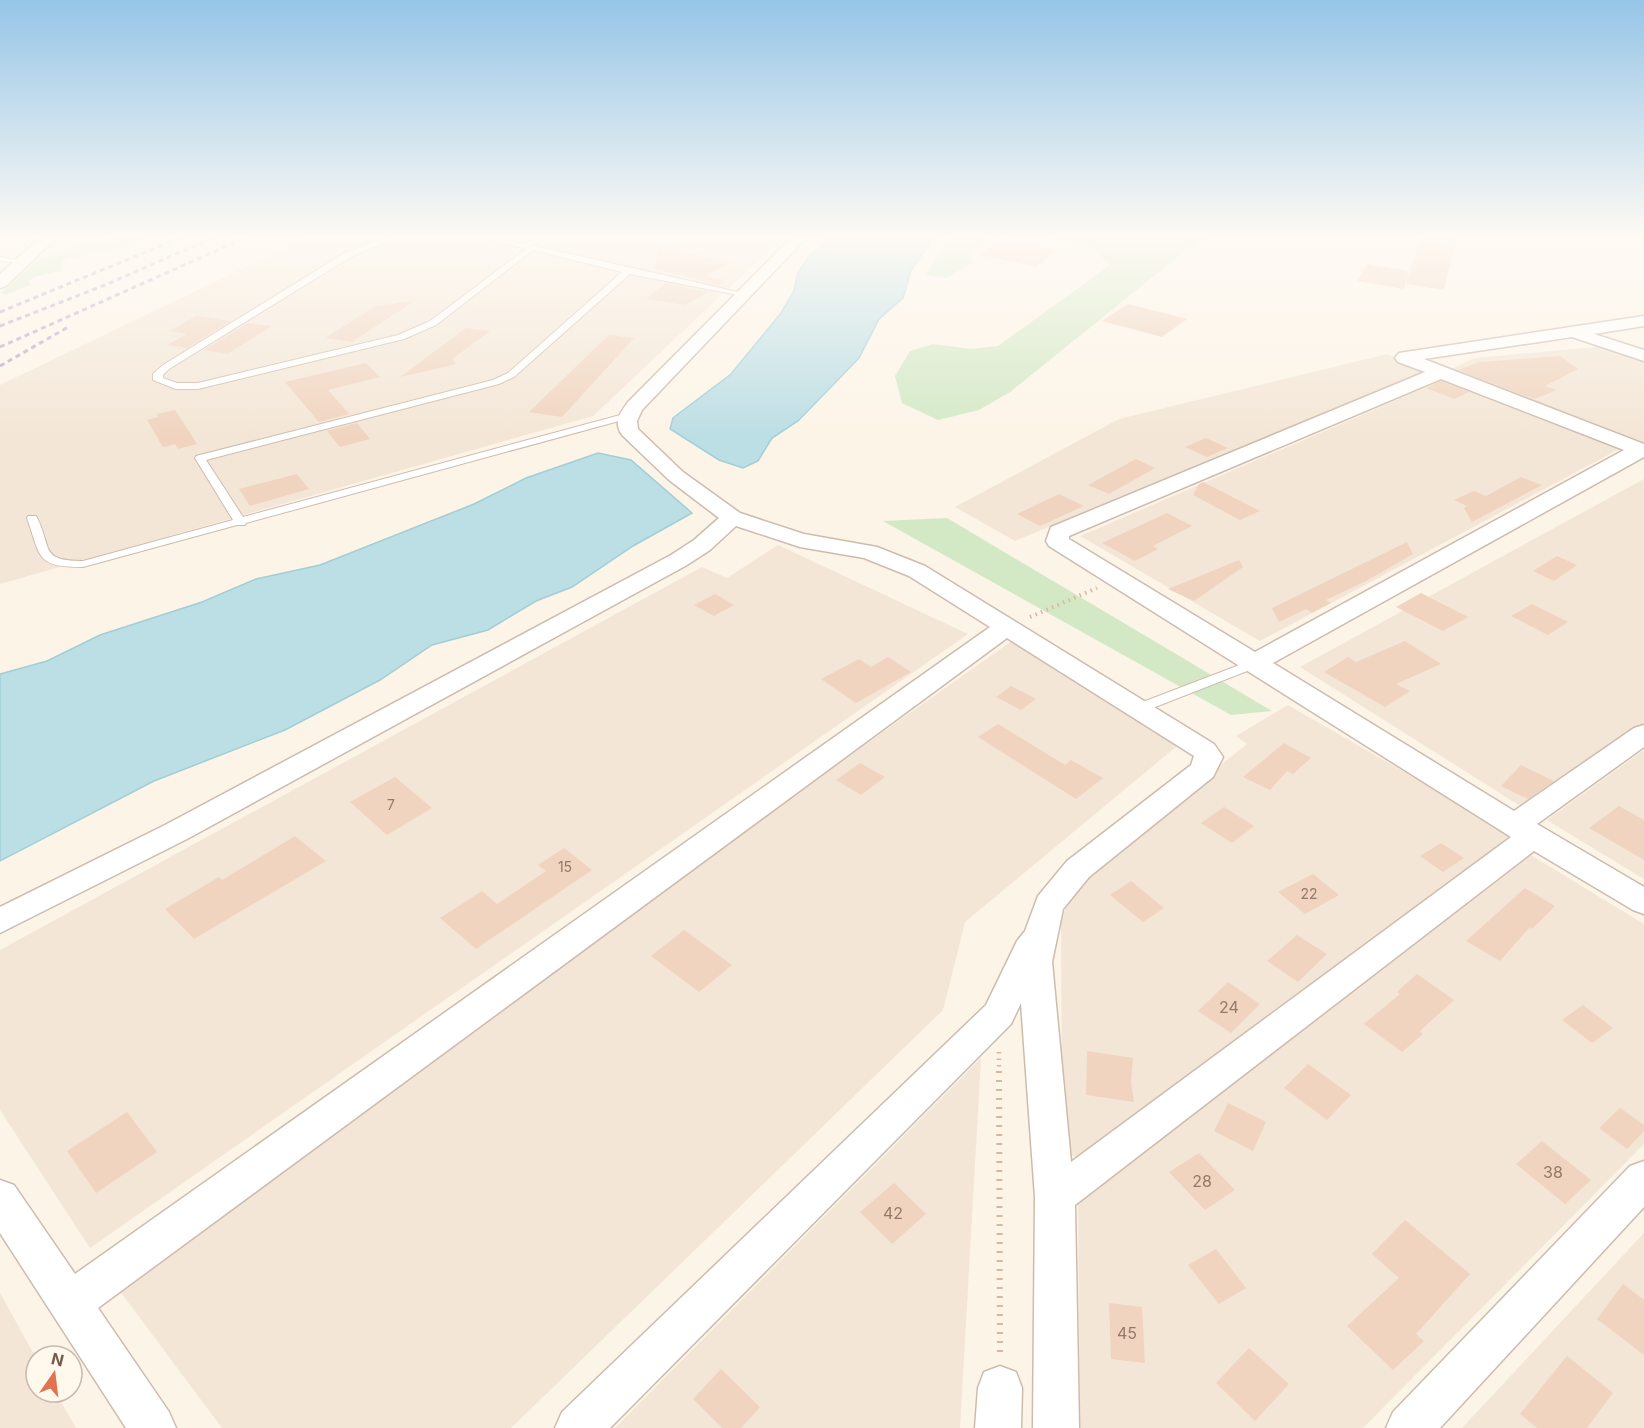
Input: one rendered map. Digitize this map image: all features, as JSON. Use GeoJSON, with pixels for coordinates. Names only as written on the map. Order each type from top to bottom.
{"type":"FeatureCollection","features":[{"type":"Feature","properties":{"kind":"street"},"geometry":{"type":"LineString","coordinates":[[578,1428],[999,1014],[1049,904],[1078,869],[1207,765],[1209,757],[1204,750],[1140,708],[917,571],[868,552],[800,540],[732,518],[676,476],[629,431],[626,420],[734,304]]}},
{"type":"Feature","properties":{"kind":"street"},"geometry":{"type":"LineString","coordinates":[[1642,451],[1404,358],[1644,321]]}},
{"type":"Feature","properties":{"kind":"street"},"geometry":{"type":"LineString","coordinates":[[1574,333],[1644,356]]}},
{"type":"Feature","properties":{"kind":"street"},"geometry":{"type":"LineString","coordinates":[[1441,372],[1059,532],[1057,542],[1524,831],[1644,902]]}},
{"type":"Feature","properties":{"kind":"street"},"geometry":{"type":"LineString","coordinates":[[1255,663],[1642,451]]}},
{"type":"Feature","properties":{"kind":"street"},"geometry":{"type":"LineString","coordinates":[[0,921],[176,832],[679,560],[702,545],[732,518]]}},
{"type":"Feature","properties":{"kind":"street"},"geometry":{"type":"LineString","coordinates":[[69,1304],[1006,627]]}},
{"type":"Feature","properties":{"kind":"street"},"geometry":{"type":"LineString","coordinates":[[1055,1197],[1524,831],[1644,734]]}},
{"type":"Feature","properties":{"kind":"street"},"geometry":{"type":"LineString","coordinates":[[1042,920],[1035,962],[1055,1197],[1056,1428]]}},
{"type":"Feature","properties":{"kind":"street"},"geometry":{"type":"LineString","coordinates":[[1408,1428],[1644,1179]]}},
{"type":"Feature","properties":{"kind":"street"},"geometry":{"type":"LineString","coordinates":[[0,1198],[153,1428]]}},
{"type":"Feature","properties":{"kind":"lane"},"geometry":{"type":"LineString","coordinates":[[268,304],[166,367],[158,374],[158,380],[176,386],[198,386],[350,351],[401,337],[433,323],[457,304]]}},
{"type":"Feature","properties":{"kind":"lane"},"geometry":{"type":"LineString","coordinates":[[241,523],[200,458],[496,382],[511,375],[591,304]]}},
{"type":"Feature","properties":{"kind":"lane"},"geometry":{"type":"LineString","coordinates":[[32,518],[46,556],[58,564],[83,564],[626,420]]}},
{"type":"Feature","properties":{"kind":"lane"},"geometry":{"type":"LineString","coordinates":[[1140,708],[1255,663]]}},
{"type":"Feature","properties":{"kind":"path"},"geometry":{"type":"LineString","coordinates":[[1006,627],[1117,579]]}},
{"type":"Feature","properties":{"kind":"path"},"geometry":{"type":"LineString","coordinates":[[999,1014],[999,1408]]}},
{"type":"Feature","properties":{"kind":"shaded area"},"geometry":{"type":"Polygon","coordinates":[[[169,304],[712,304],[593,416],[0,584],[0,385],[169,304]]]}},
{"type":"Feature","properties":{"kind":"shaded area"},"geometry":{"type":"Polygon","coordinates":[[[1606,346],[1644,359],[1644,448],[1444,372],[1475,358],[1606,346]]]}},
{"type":"Feature","properties":{"kind":"shaded area"},"geometry":{"type":"Polygon","coordinates":[[[1387,354],[1426,370],[1015,541],[955,507],[1119,419],[1387,354]]]}},
{"type":"Feature","properties":{"kind":"shaded area"},"geometry":{"type":"Polygon","coordinates":[[[1448,378],[1623,447],[1260,641],[1080,536],[1448,378]]]}},
{"type":"Feature","properties":{"kind":"shaded area"},"geometry":{"type":"Polygon","coordinates":[[[1644,479],[1644,725],[1525,809],[1300,667],[1644,479]]]}},
{"type":"Feature","properties":{"kind":"shaded area"},"geometry":{"type":"Polygon","coordinates":[[[778,545],[968,634],[90,1248],[0,1110],[0,950],[702,567],[727,578],[778,545]]]}},
{"type":"Feature","properties":{"kind":"shaded area"},"geometry":{"type":"Polygon","coordinates":[[[1016,638],[1177,746],[965,922],[943,1010],[511,1428],[222,1428],[110,1278],[1016,638]]]}},
{"type":"Feature","properties":{"kind":"shaded area"},"geometry":{"type":"Polygon","coordinates":[[[1288,705],[1512,834],[1089,1156],[1062,1156],[1061,921],[1078,878],[1247,744],[1236,736],[1288,705]]]}},
{"type":"Feature","properties":{"kind":"shaded area"},"geometry":{"type":"Polygon","coordinates":[[[1644,750],[1644,879],[1547,820],[1644,750]]]}},
{"type":"Feature","properties":{"kind":"shaded area"},"geometry":{"type":"Polygon","coordinates":[[[1524,851],[1644,924],[1644,1144],[1363,1428],[1080,1428],[1078,1200],[1524,851]]]}},
{"type":"Feature","properties":{"kind":"shaded area"},"geometry":{"type":"Polygon","coordinates":[[[981,1058],[960,1428],[615,1428],[981,1058]]]}},
{"type":"Feature","properties":{"kind":"shaded area"},"geometry":{"type":"Polygon","coordinates":[[[1644,1233],[1644,1428],[1462,1428],[1644,1233]]]}},
{"type":"Feature","properties":{"kind":"shaded area"},"geometry":{"type":"Polygon","coordinates":[[[0,1293],[28,1344],[24,1344],[24,1404],[62,1404],[76,1428],[0,1428],[0,1293]]]}},
{"type":"Feature","properties":{"kind":"green space"},"geometry":{"type":"Polygon","coordinates":[[[1057,304],[1120,304],[1010,392],[979,410],[938,420],[902,403],[895,376],[910,351],[933,344],[971,349],[998,346],[1057,304]]]}},
{"type":"Feature","properties":{"kind":"green space"},"geometry":{"type":"Polygon","coordinates":[[[947,518],[1272,711],[1231,715],[883,521],[947,518]]]}},
{"type":"Feature","properties":{"kind":"water"},"geometry":{"type":"Polygon","coordinates":[[[787,304],[897,304],[879,319],[859,358],[798,421],[772,438],[758,461],[743,468],[719,460],[670,429],[673,418],[731,374],[787,304]]]}},
{"type":"Feature","properties":{"kind":"water"},"geometry":{"type":"Polygon","coordinates":[[[598,453],[631,460],[692,513],[633,546],[572,587],[536,601],[488,630],[432,645],[380,680],[285,730],[154,781],[0,861],[0,674],[47,661],[100,635],[202,602],[256,579],[320,565],[474,504],[526,478],[598,453]]]}},
{"type":"Feature","properties":{"kind":"building"},"geometry":{"type":"Polygon","coordinates":[[[410,304],[352,342],[325,338],[376,306],[410,304]]]}},
{"type":"Feature","properties":{"kind":"building"},"geometry":{"type":"Polygon","coordinates":[[[1128,304],[1187,319],[1162,337],[1102,321],[1128,304]]]}},
{"type":"Feature","properties":{"kind":"building"},"geometry":{"type":"Polygon","coordinates":[[[196,316],[231,321],[187,348],[167,345],[187,334],[169,331],[196,316]]]}},
{"type":"Feature","properties":{"kind":"building"},"geometry":{"type":"Polygon","coordinates":[[[248,323],[272,326],[227,354],[204,350],[248,323]]]}},
{"type":"Feature","properties":{"kind":"building"},"geometry":{"type":"Polygon","coordinates":[[[466,328],[490,331],[452,359],[457,364],[400,377],[466,328]]]}},
{"type":"Feature","properties":{"kind":"building"},"geometry":{"type":"Polygon","coordinates":[[[609,335],[634,338],[562,417],[529,412],[609,335]]]}},
{"type":"Feature","properties":{"kind":"building"},"geometry":{"type":"Polygon","coordinates":[[[1560,356],[1578,369],[1545,386],[1557,390],[1534,399],[1458,370],[1480,362],[1560,356]]]}},
{"type":"Feature","properties":{"kind":"building"},"geometry":{"type":"Polygon","coordinates":[[[366,363],[380,377],[328,390],[349,414],[319,422],[285,382],[366,363]]]}},
{"type":"Feature","properties":{"kind":"building"},"geometry":{"type":"Polygon","coordinates":[[[1441,381],[1469,392],[1454,399],[1426,388],[1441,381]]]}},
{"type":"Feature","properties":{"kind":"building"},"geometry":{"type":"Polygon","coordinates":[[[175,410],[197,444],[178,449],[175,444],[163,447],[147,420],[158,417],[157,414],[175,410]]]}},
{"type":"Feature","properties":{"kind":"building"},"geometry":{"type":"Polygon","coordinates":[[[357,423],[370,439],[340,447],[327,431],[357,423]]]}},
{"type":"Feature","properties":{"kind":"building"},"geometry":{"type":"Polygon","coordinates":[[[1206,438],[1228,448],[1207,457],[1185,447],[1206,438]]]}},
{"type":"Feature","properties":{"kind":"building"},"geometry":{"type":"Polygon","coordinates":[[[1136,459],[1155,468],[1109,494],[1088,485],[1136,459]]]}},
{"type":"Feature","properties":{"kind":"building"},"geometry":{"type":"Polygon","coordinates":[[[297,474],[309,489],[250,506],[239,489],[297,474]]]}},
{"type":"Feature","properties":{"kind":"building"},"geometry":{"type":"Polygon","coordinates":[[[1521,477],[1542,485],[1472,522],[1464,508],[1467,506],[1454,500],[1474,491],[1486,496],[1521,477]]]}},
{"type":"Feature","properties":{"kind":"building"},"geometry":{"type":"Polygon","coordinates":[[[1203,482],[1260,511],[1240,520],[1193,495],[1199,484],[1203,482]]]}},
{"type":"Feature","properties":{"kind":"building"},"geometry":{"type":"Polygon","coordinates":[[[1059,494],[1084,506],[1040,526],[1017,514],[1059,494]]]}},
{"type":"Feature","properties":{"kind":"building"},"geometry":{"type":"Polygon","coordinates":[[[1167,513],[1192,526],[1153,546],[1158,549],[1135,561],[1102,543],[1167,513]]]}},
{"type":"Feature","properties":{"kind":"building"},"geometry":{"type":"Polygon","coordinates":[[[1407,542],[1413,554],[1368,580],[1326,600],[1331,603],[1312,613],[1306,609],[1279,622],[1272,608],[1407,542]]]}},
{"type":"Feature","properties":{"kind":"building"},"geometry":{"type":"Polygon","coordinates":[[[1557,556],[1577,565],[1554,581],[1533,571],[1557,556]]]}},
{"type":"Feature","properties":{"kind":"building"},"geometry":{"type":"Polygon","coordinates":[[[1239,560],[1243,567],[1194,601],[1168,589],[1239,560]]]}},
{"type":"Feature","properties":{"kind":"building"},"geometry":{"type":"Polygon","coordinates":[[[1421,593],[1468,617],[1443,631],[1396,607],[1421,593]]]}},
{"type":"Feature","properties":{"kind":"building"},"geometry":{"type":"Polygon","coordinates":[[[715,594],[734,605],[714,616],[694,605],[715,594]]]}},
{"type":"Feature","properties":{"kind":"building"},"geometry":{"type":"Polygon","coordinates":[[[1532,604],[1568,622],[1548,635],[1511,616],[1532,604]]]}},
{"type":"Feature","properties":{"kind":"building"},"geometry":{"type":"Polygon","coordinates":[[[1405,641],[1441,664],[1396,684],[1410,691],[1385,707],[1324,672],[1348,657],[1356,662],[1405,641]]]}},
{"type":"Feature","properties":{"kind":"building"},"geometry":{"type":"Polygon","coordinates":[[[888,657],[911,672],[856,703],[821,679],[859,659],[871,667],[888,657]]]}},
{"type":"Feature","properties":{"kind":"building"},"geometry":{"type":"Polygon","coordinates":[[[1011,686],[1036,699],[1021,710],[996,697],[1011,686]]]}},
{"type":"Feature","properties":{"kind":"building"},"geometry":{"type":"Polygon","coordinates":[[[998,724],[1065,765],[1071,760],[1103,778],[1076,799],[978,737],[998,724]]]}},
{"type":"Feature","properties":{"kind":"building"},"geometry":{"type":"Polygon","coordinates":[[[1284,743],[1311,758],[1293,774],[1287,771],[1270,790],[1243,777],[1284,743]]]}},
{"type":"Feature","properties":{"kind":"building"},"geometry":{"type":"Polygon","coordinates":[[[860,763],[885,777],[861,795],[836,780],[860,763]]]}},
{"type":"Feature","properties":{"kind":"building"},"geometry":{"type":"Polygon","coordinates":[[[1521,765],[1554,781],[1528,799],[1501,786],[1521,765]]]}},
{"type":"Feature","properties":{"kind":"building"},"geometry":{"type":"Polygon","coordinates":[[[395,777],[432,808],[387,835],[350,802],[395,777]]]}},
{"type":"Feature","properties":{"kind":"building"},"geometry":{"type":"Polygon","coordinates":[[[1619,806],[1644,820],[1644,860],[1589,828],[1619,806]]]}},
{"type":"Feature","properties":{"kind":"building"},"geometry":{"type":"Polygon","coordinates":[[[1224,807],[1254,826],[1232,843],[1201,823],[1224,807]]]}},
{"type":"Feature","properties":{"kind":"building"},"geometry":{"type":"Polygon","coordinates":[[[295,836],[326,861],[194,939],[165,909],[219,877],[222,880],[295,836]]]}},
{"type":"Feature","properties":{"kind":"building"},"geometry":{"type":"Polygon","coordinates":[[[1441,843],[1464,858],[1443,872],[1420,856],[1441,843]]]}},
{"type":"Feature","properties":{"kind":"building"},"geometry":{"type":"Polygon","coordinates":[[[564,848],[592,870],[476,949],[440,918],[482,891],[497,904],[546,871],[538,865],[564,848]]]}},
{"type":"Feature","properties":{"kind":"building"},"geometry":{"type":"Polygon","coordinates":[[[1313,874],[1339,895],[1305,914],[1278,892],[1313,874]]]}},
{"type":"Feature","properties":{"kind":"building"},"geometry":{"type":"Polygon","coordinates":[[[1131,881],[1164,908],[1143,922],[1110,895],[1131,881]]]}},
{"type":"Feature","properties":{"kind":"building"},"geometry":{"type":"Polygon","coordinates":[[[1525,888],[1555,906],[1532,929],[1530,927],[1500,961],[1466,941],[1525,888]]]}},
{"type":"Feature","properties":{"kind":"building"},"geometry":{"type":"Polygon","coordinates":[[[684,930],[732,965],[699,992],[651,956],[684,930]]]}},
{"type":"Feature","properties":{"kind":"building"},"geometry":{"type":"Polygon","coordinates":[[[1297,935],[1327,954],[1298,982],[1267,961],[1297,935]]]}},
{"type":"Feature","properties":{"kind":"building"},"geometry":{"type":"Polygon","coordinates":[[[1417,974],[1454,1000],[1420,1031],[1423,1034],[1402,1052],[1364,1024],[1400,994],[1397,992],[1417,974]]]}},
{"type":"Feature","properties":{"kind":"building"},"geometry":{"type":"Polygon","coordinates":[[[1228,982],[1260,1004],[1231,1033],[1198,1011],[1228,982]]]}},
{"type":"Feature","properties":{"kind":"building"},"geometry":{"type":"Polygon","coordinates":[[[1583,1005],[1613,1028],[1592,1043],[1562,1020],[1583,1005]]]}},
{"type":"Feature","properties":{"kind":"building"},"geometry":{"type":"Polygon","coordinates":[[[1087,1051],[1133,1058],[1131,1083],[1134,1102],[1086,1095],[1087,1051]]]}},
{"type":"Feature","properties":{"kind":"building"},"geometry":{"type":"Polygon","coordinates":[[[1308,1064],[1351,1095],[1327,1120],[1284,1088],[1308,1064]]]}},
{"type":"Feature","properties":{"kind":"building"},"geometry":{"type":"Polygon","coordinates":[[[1228,1103],[1266,1122],[1253,1151],[1214,1131],[1228,1103]]]}},
{"type":"Feature","properties":{"kind":"building"},"geometry":{"type":"Polygon","coordinates":[[[1620,1108],[1644,1125],[1644,1131],[1627,1149],[1599,1128],[1620,1108]]]}},
{"type":"Feature","properties":{"kind":"building"},"geometry":{"type":"Polygon","coordinates":[[[127,1112],[157,1152],[96,1193],[67,1151],[127,1112]]]}},
{"type":"Feature","properties":{"kind":"building"},"geometry":{"type":"Polygon","coordinates":[[[1542,1141],[1591,1180],[1565,1204],[1516,1164],[1542,1141]]]}},
{"type":"Feature","properties":{"kind":"building"},"geometry":{"type":"Polygon","coordinates":[[[1199,1153],[1235,1190],[1205,1210],[1169,1172],[1199,1153]]]}},
{"type":"Feature","properties":{"kind":"building"},"geometry":{"type":"Polygon","coordinates":[[[894,1183],[926,1214],[892,1244],[860,1212],[894,1183]]]}},
{"type":"Feature","properties":{"kind":"building"},"geometry":{"type":"Polygon","coordinates":[[[1405,1220],[1470,1274],[1416,1334],[1424,1341],[1393,1370],[1347,1326],[1399,1278],[1372,1254],[1405,1220]]]}},
{"type":"Feature","properties":{"kind":"building"},"geometry":{"type":"Polygon","coordinates":[[[1216,1249],[1246,1288],[1219,1304],[1188,1265],[1216,1249]]]}},
{"type":"Feature","properties":{"kind":"building"},"geometry":{"type":"Polygon","coordinates":[[[1623,1284],[1644,1300],[1644,1355],[1597,1319],[1623,1284]]]}},
{"type":"Feature","properties":{"kind":"building"},"geometry":{"type":"Polygon","coordinates":[[[1109,1303],[1142,1307],[1145,1363],[1111,1359],[1109,1303]]]}},
{"type":"Feature","properties":{"kind":"building"},"geometry":{"type":"Polygon","coordinates":[[[1249,1348],[1289,1384],[1255,1421],[1216,1383],[1249,1348]]]}},
{"type":"Feature","properties":{"kind":"building"},"geometry":{"type":"Polygon","coordinates":[[[1567,1356],[1613,1393],[1587,1428],[1537,1428],[1520,1414],[1567,1356]]]}},
{"type":"Feature","properties":{"kind":"building"},"geometry":{"type":"Polygon","coordinates":[[[721,1369],[760,1407],[741,1428],[722,1428],[693,1399],[721,1369]]]}},
{"type":"Feature","properties":{"kind":"railway"},"geometry":{"type":"LineString","coordinates":[[0,312],[20,304]]}},
{"type":"Feature","properties":{"kind":"railway"},"geometry":{"type":"LineString","coordinates":[[0,326],[57,304]]}},
{"type":"Feature","properties":{"kind":"railway"},"geometry":{"type":"LineString","coordinates":[[0,347],[97,304]]}},
{"type":"Feature","properties":{"kind":"railway"},"geometry":{"type":"LineString","coordinates":[[0,366],[70,326]]}}]}
